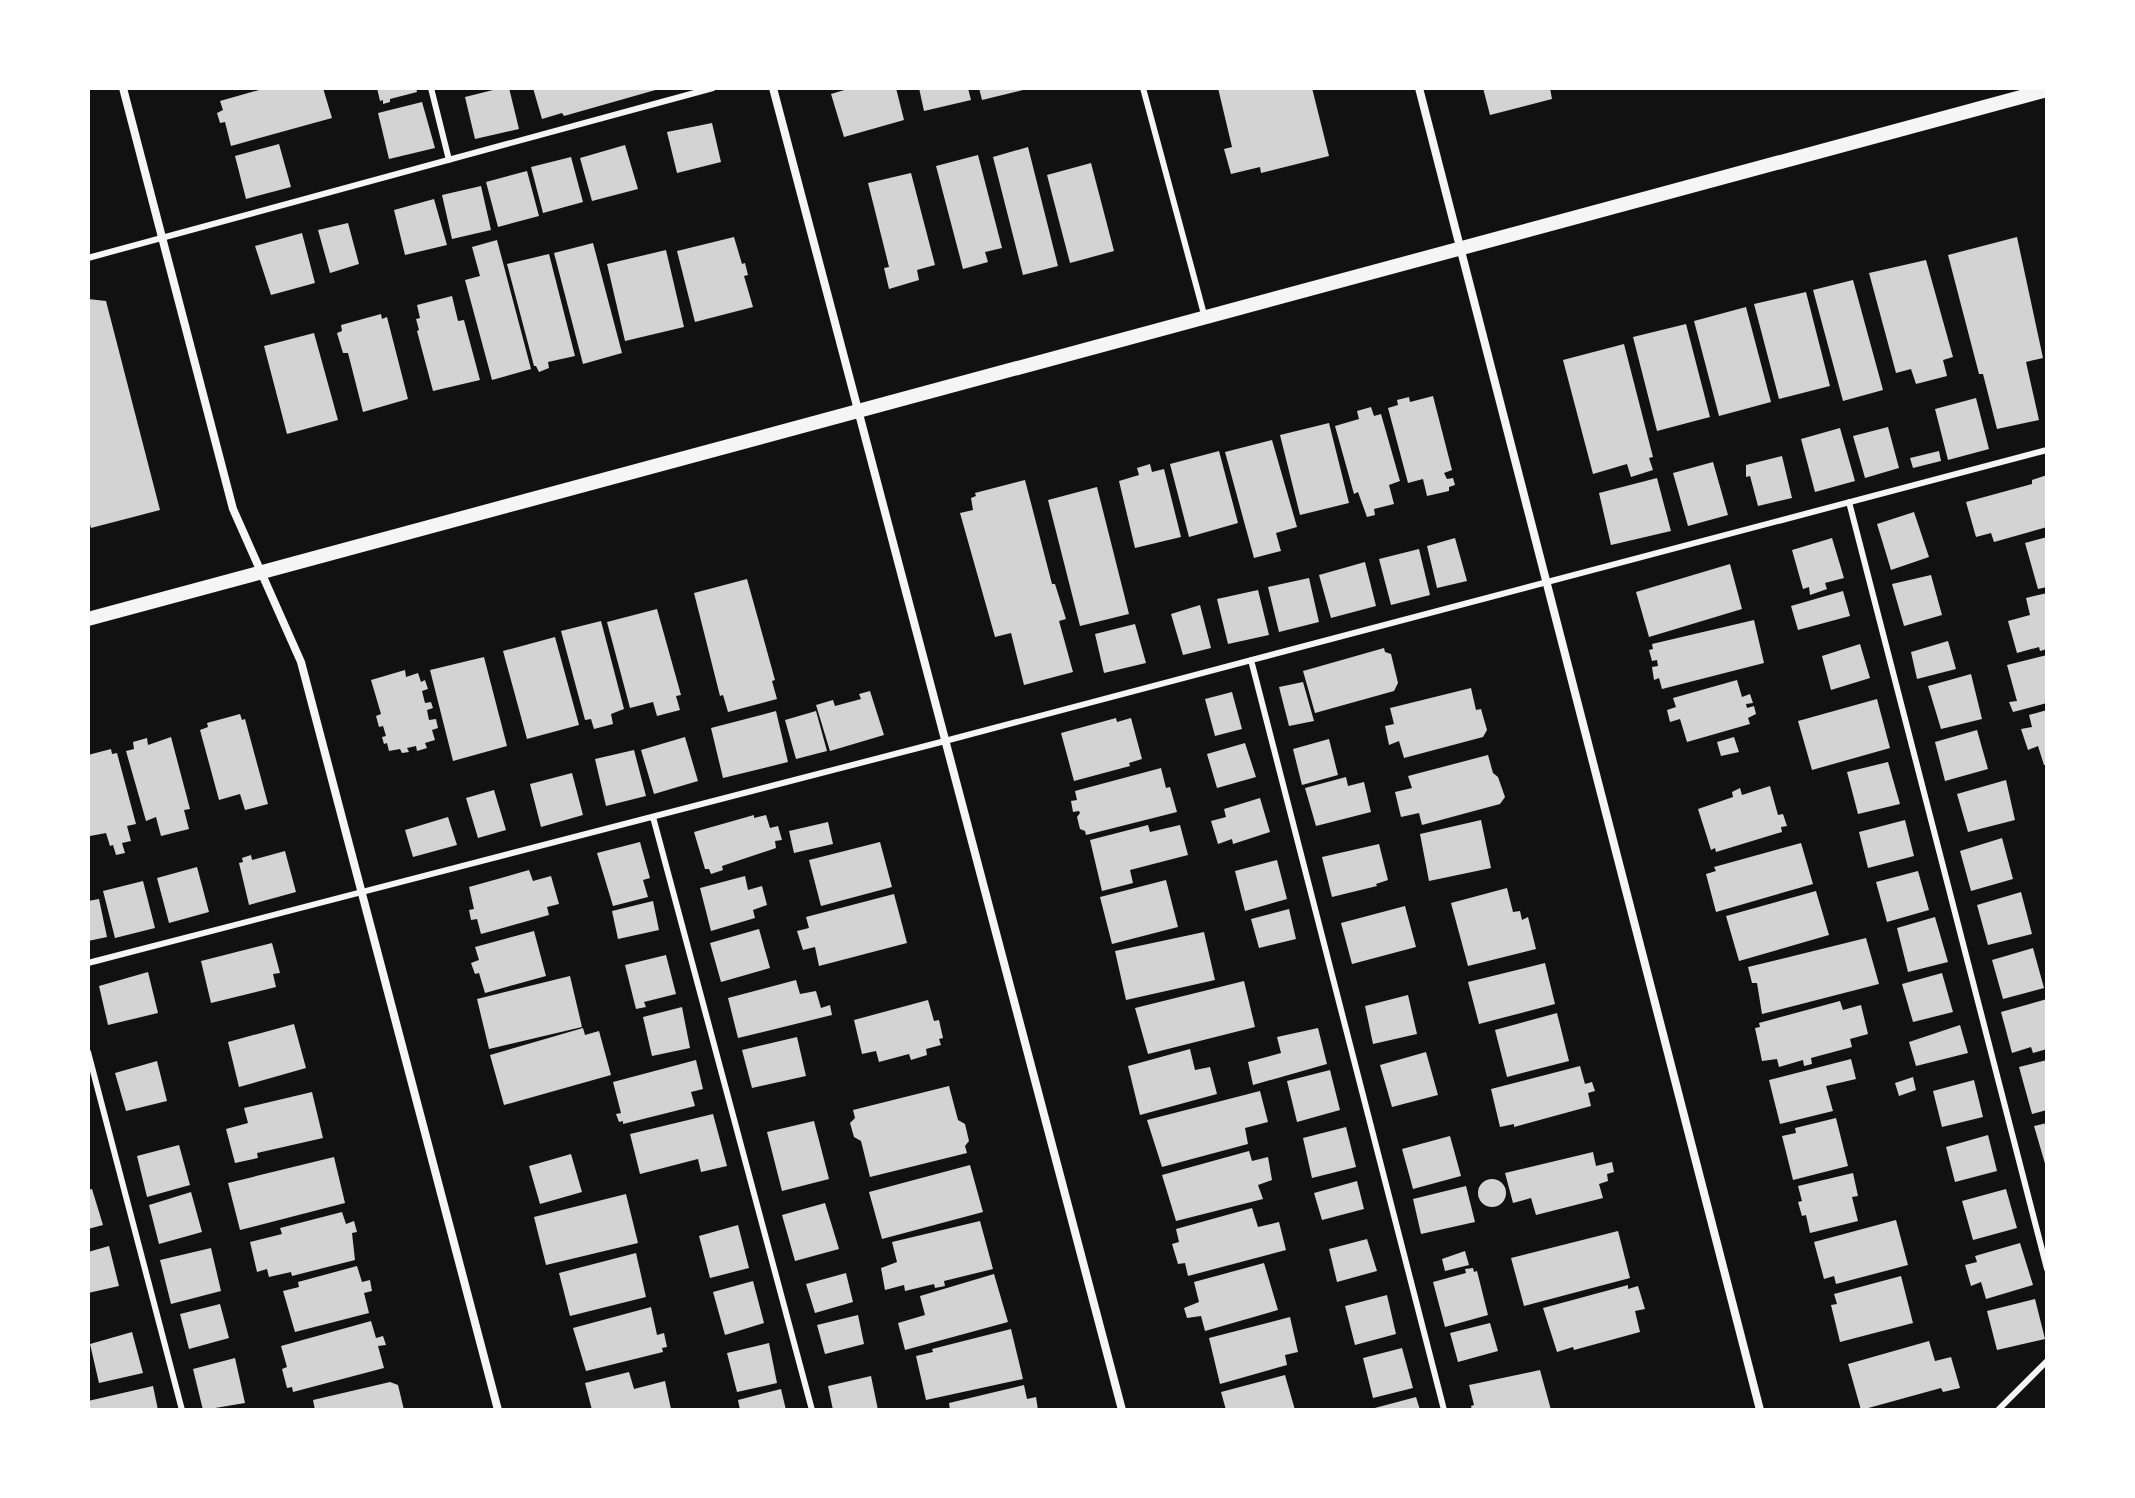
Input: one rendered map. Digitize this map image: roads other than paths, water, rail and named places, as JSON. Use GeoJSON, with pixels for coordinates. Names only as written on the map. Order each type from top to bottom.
{"type":"FeatureCollection","features":[{"type":"Feature","properties":{"kind":"street"},"geometry":{"type":"LineString","coordinates":[[123,88],[233,509],[301,662],[498,1410]]}},
{"type":"Feature","properties":{"kind":"street"},"geometry":{"type":"LineString","coordinates":[[773,88],[1122,1410]]}},
{"type":"Feature","properties":{"kind":"street"},"geometry":{"type":"LineString","coordinates":[[1419,88],[1760,1410]]}},
{"type":"Feature","properties":{"kind":"street"},"geometry":{"type":"LineString","coordinates":[[88,619],[2047,90]]}},
{"type":"Feature","properties":{"kind":"lane"},"geometry":{"type":"LineString","coordinates":[[431,88],[449,160]]}},
{"type":"Feature","properties":{"kind":"lane"},"geometry":{"type":"LineString","coordinates":[[88,258],[713,88]]}},
{"type":"Feature","properties":{"kind":"lane"},"geometry":{"type":"LineString","coordinates":[[1143,88],[1205,318]]}},
{"type":"Feature","properties":{"kind":"lane"},"geometry":{"type":"LineString","coordinates":[[88,963],[2047,450]]}},
{"type":"Feature","properties":{"kind":"lane"},"geometry":{"type":"LineString","coordinates":[[1849,502],[2047,1269]]}},
{"type":"Feature","properties":{"kind":"lane"},"geometry":{"type":"LineString","coordinates":[[1251,660],[1444,1410]]}},
{"type":"Feature","properties":{"kind":"lane"},"geometry":{"type":"LineString","coordinates":[[653,817],[812,1410]]}},
{"type":"Feature","properties":{"kind":"lane"},"geometry":{"type":"LineString","coordinates":[[88,1052],[182,1410]]}},
{"type":"Feature","properties":{"kind":"lane"},"geometry":{"type":"LineString","coordinates":[[1998,1410],[2047,1361]]}}]}
